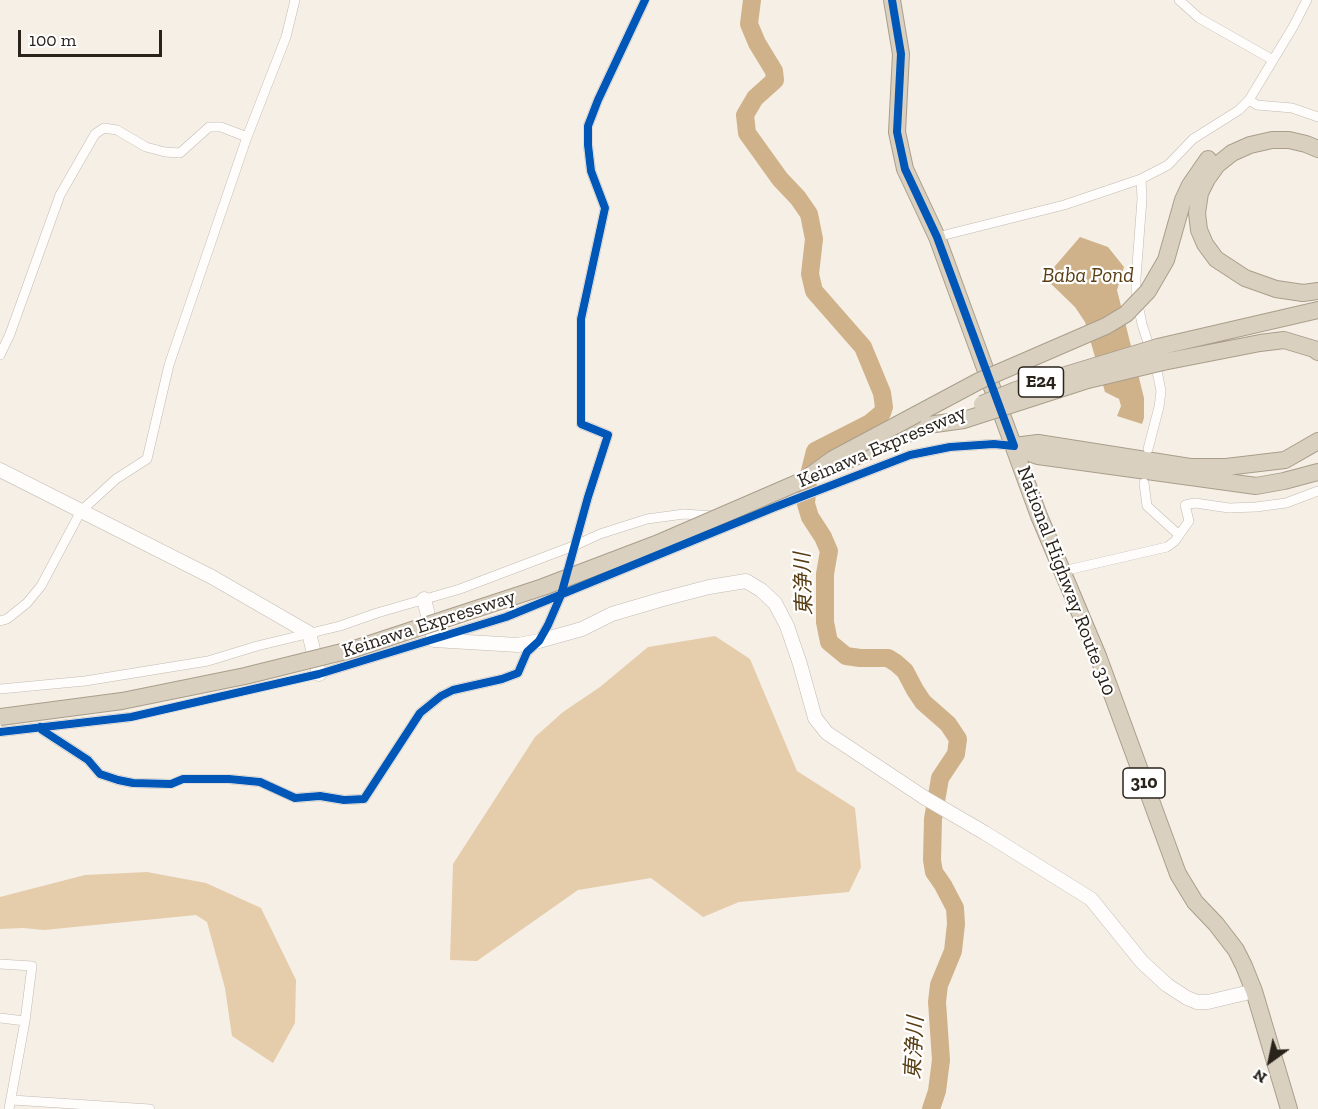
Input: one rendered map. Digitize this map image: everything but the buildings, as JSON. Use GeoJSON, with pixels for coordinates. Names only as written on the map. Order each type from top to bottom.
{"type":"FeatureCollection","features":[{"type":"Feature","properties":{"kind":"highway","name":"National Highway Route 310"},"geometry":{"type":"LineString","coordinates":[[892,0],[901,54],[897,132],[905,169],[937,237],[1039,516],[1098,656],[1178,874],[1195,902],[1236,950],[1254,991],[1289,1109]]}},
{"type":"Feature","properties":{"kind":"highway"},"geometry":{"type":"LineString","coordinates":[[804,480],[834,459],[961,390],[1038,354],[1106,326],[1126,314],[1148,291],[1166,260],[1183,200],[1200,168],[1210,156],[1245,136],[1268,132],[1286,131],[1318,140]]}},
{"type":"Feature","properties":{"kind":"highway"},"geometry":{"type":"LineString","coordinates":[[1318,149],[1289,140],[1272,140],[1250,145],[1232,153],[1217,165],[1207,179],[1200,193],[1197,213],[1199,230],[1205,244],[1216,259],[1245,278],[1276,289],[1303,293],[1318,291]]}},
{"type":"Feature","properties":{"kind":"highway"},"geometry":{"type":"LineString","coordinates":[[1160,354],[1318,310]]}},
{"type":"Feature","properties":{"kind":"highway"},"geometry":{"type":"LineString","coordinates":[[1160,354],[1284,340],[1307,346],[1318,352]]}},
{"type":"Feature","properties":{"kind":"highway","name":"Keinawa Expressway"},"geometry":{"type":"LineString","coordinates":[[0,717],[122,701],[245,676],[354,649],[474,611],[587,571],[656,544],[928,425],[964,420],[1160,354]]}},
{"type":"Feature","properties":{"kind":"highway"},"geometry":{"type":"LineString","coordinates":[[1190,467],[1226,467],[1285,460],[1318,441]]}},
{"type":"Feature","properties":{"kind":"highway"},"geometry":{"type":"LineString","coordinates":[[1014,446],[1038,443],[1221,473],[1253,475],[1289,471],[1318,459]]}},
{"type":"Feature","properties":{"kind":"highway"},"geometry":{"type":"LineString","coordinates":[[1014,446],[1038,456],[1256,486],[1318,472]]}},
{"type":"Feature","properties":{"kind":"street"},"geometry":{"type":"LineString","coordinates":[[0,621],[6,620],[27,603],[41,586],[81,511],[116,479],[147,459],[169,365],[247,137],[286,36],[295,0]]}},
{"type":"Feature","properties":{"kind":"street"},"geometry":{"type":"LineString","coordinates":[[40,727],[88,760],[100,774],[118,780],[133,783],[171,784],[183,780],[229,779],[260,782],[295,798],[320,796],[344,800],[364,799],[420,713],[441,696],[453,690],[518,673],[527,652],[539,641],[561,595],[608,435],[580,424],[581,319],[605,208],[591,171],[588,126],[598,99],[645,0]]}},
{"type":"Feature","properties":{"kind":"street"},"geometry":{"type":"LineString","coordinates":[[1179,0],[1199,18],[1273,60]]}},
{"type":"Feature","properties":{"kind":"street"},"geometry":{"type":"LineString","coordinates":[[937,237],[1065,205],[1141,179],[1168,165],[1193,139],[1239,110],[1249,100],[1307,0]]}},
{"type":"Feature","properties":{"kind":"street"},"geometry":{"type":"LineString","coordinates":[[1249,100],[1257,105],[1292,108],[1318,117]]}},
{"type":"Feature","properties":{"kind":"street"},"geometry":{"type":"LineString","coordinates":[[0,355],[10,334],[60,195],[95,134],[104,128],[117,130],[146,147],[180,153],[209,127],[221,128],[247,137]]}},
{"type":"Feature","properties":{"kind":"street"},"geometry":{"type":"LineString","coordinates":[[1141,179],[1142,199],[1136,295],[1161,391],[1148,449]]}},
{"type":"Feature","properties":{"kind":"street"},"geometry":{"type":"LineString","coordinates":[[0,732],[131,717],[319,674],[506,617],[775,507],[910,455],[950,447],[994,444],[1014,446]]}},
{"type":"Feature","properties":{"kind":"street"},"geometry":{"type":"LineString","coordinates":[[0,470],[240,592],[309,633],[319,674]]}},
{"type":"Feature","properties":{"kind":"street"},"geometry":{"type":"LineString","coordinates":[[1144,483],[1147,506],[1179,534]]}},
{"type":"Feature","properties":{"kind":"street"},"geometry":{"type":"LineString","coordinates":[[1063,571],[1167,547],[1175,541],[1189,520],[1185,505],[1195,503],[1229,508],[1256,507],[1286,503],[1318,491]]}},
{"type":"Feature","properties":{"kind":"street"},"geometry":{"type":"LineString","coordinates":[[0,689],[85,681],[208,661],[340,626],[486,580],[576,546],[600,534],[662,516],[684,513],[703,514],[736,523]]}},
{"type":"Feature","properties":{"kind":"street"},"geometry":{"type":"LineString","coordinates":[[434,640],[518,645],[582,629],[612,614],[663,598],[746,581],[761,590],[775,603],[800,664],[815,718],[827,733],[941,808],[1071,885],[1090,899],[1142,962],[1167,985],[1187,998],[1197,1002],[1208,1002],[1254,991]]}},
{"type":"Feature","properties":{"kind":"street"},"geometry":{"type":"LineString","coordinates":[[424,599],[434,640]]}},
{"type":"Feature","properties":{"kind":"street"},"geometry":{"type":"LineString","coordinates":[[0,964],[32,966],[10,1104],[150,1109]]}},
{"type":"Feature","properties":{"kind":"street"},"geometry":{"type":"LineString","coordinates":[[0,1018],[25,1021]]}},
{"type":"Feature","properties":{"kind":"shaded area"},"geometry":{"type":"Polygon","coordinates":[[[715,636],[750,659],[797,771],[855,808],[861,867],[849,892],[739,902],[703,917],[651,878],[578,890],[477,961],[450,960],[453,864],[535,737],[563,712],[600,687],[648,647],[715,636]]]}},
{"type":"Feature","properties":{"kind":"shaded area"},"geometry":{"type":"Polygon","coordinates":[[[147,872],[206,883],[261,908],[296,980],[295,1023],[273,1063],[232,1036],[225,988],[207,922],[196,915],[44,930],[0,929],[0,897],[85,875],[147,872]]]}},
{"type":"Feature","properties":{"kind":"water","name":"Baba Pond"},"geometry":{"type":"Polygon","coordinates":[[[1080,237],[1108,247],[1124,267],[1117,290],[1144,398],[1142,424],[1117,416],[1121,406],[1119,399],[1105,392],[1085,322],[1075,307],[1047,280],[1049,273],[1080,237]]]}},
{"type":"Feature","properties":{"kind":"waterway","name":"東浄川"},"geometry":{"type":"LineString","coordinates":[[752,0],[749,24],[757,43],[774,71],[775,80],[755,98],[745,115],[747,133],[809,214],[814,239],[810,274],[814,291],[863,347],[882,393],[884,407],[882,413],[870,423],[815,451],[808,479],[806,504],[810,517],[829,551],[825,574],[825,622],[829,642],[846,656],[888,658],[896,663],[905,671],[923,702],[948,724],[958,739],[956,754],[940,778],[933,819],[934,872],[955,908],[956,924],[953,951],[939,985],[937,1002],[941,1060],[937,1091],[931,1109]]}},
{"type":"Feature","properties":{"kind":"cycle path"},"geometry":{"type":"LineString","coordinates":[[40,727],[88,760],[100,774],[118,780],[133,783],[171,784],[183,779],[229,779],[260,782],[295,798],[320,796],[344,800],[364,799],[420,713],[441,696],[453,690],[518,673],[527,652],[539,641],[548,625],[561,595],[608,435],[581,424],[581,319],[605,208],[591,171],[588,126],[645,0]]}},
{"type":"Feature","properties":{"kind":"cycle path"},"geometry":{"type":"LineString","coordinates":[[0,732],[131,717],[319,674],[506,617],[775,507],[910,455],[950,447],[994,444],[1014,446],[937,237],[905,169],[897,132],[901,54],[892,0]]}}]}
